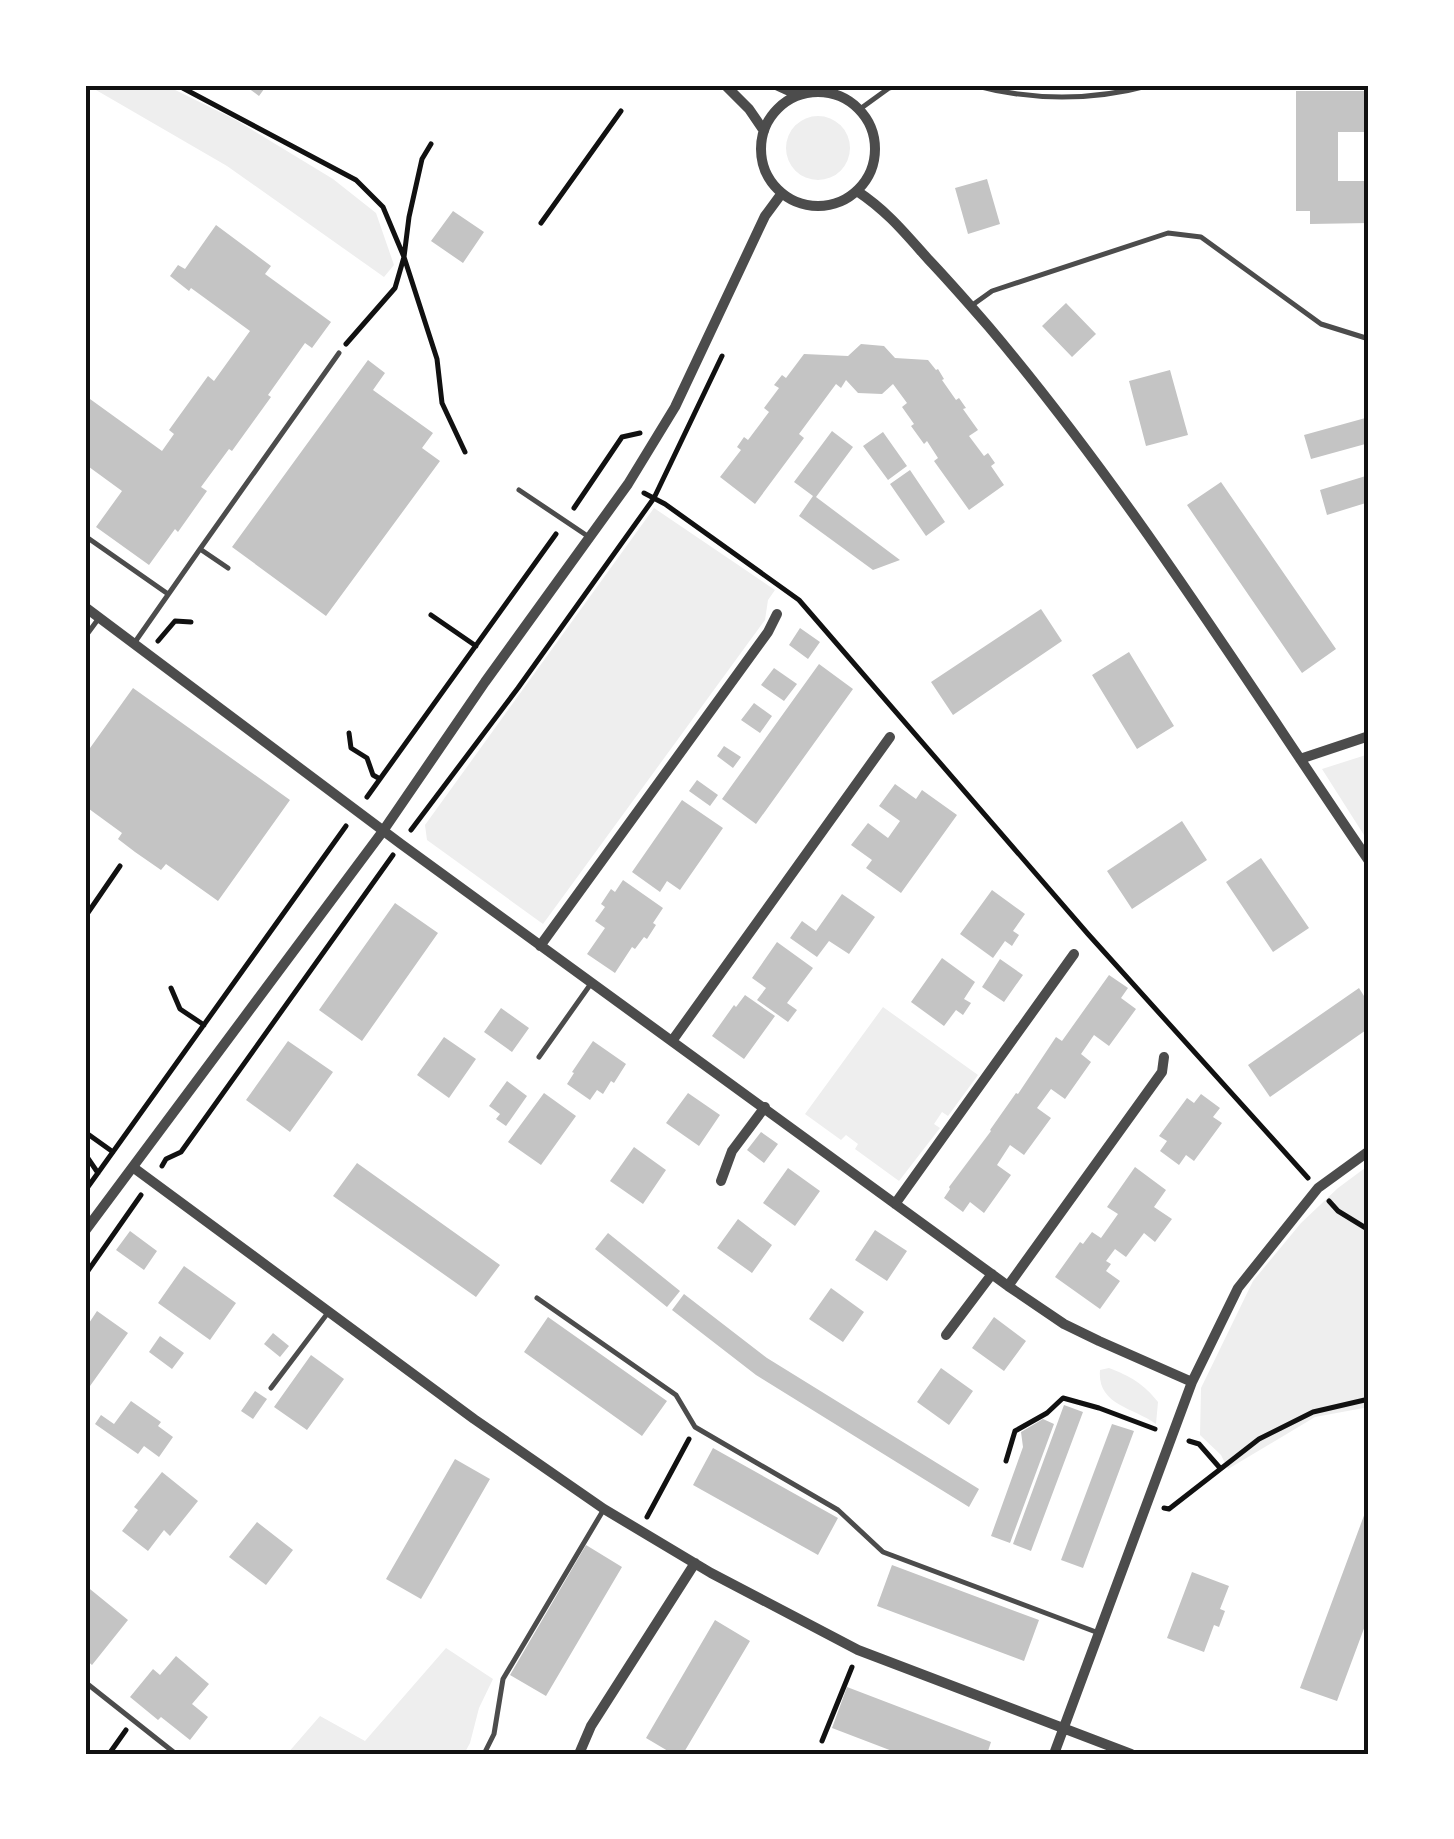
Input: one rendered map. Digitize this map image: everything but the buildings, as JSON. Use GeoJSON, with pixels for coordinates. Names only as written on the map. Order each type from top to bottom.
{"type":"FeatureCollection","features":[{"type":"Feature","properties":{"kind":"street"},"geometry":{"type":"LineString","coordinates":[[725,85],[750,109],[764,131]]}},
{"type":"Feature","properties":{"kind":"street"},"geometry":{"type":"LineString","coordinates":[[776,85],[798,95]]}},
{"type":"Feature","properties":{"kind":"street"},"geometry":{"type":"LineString","coordinates":[[831,92],[860,109],[870,123],[875,141],[868,176],[857,191],[833,204],[820,206],[793,200],[771,180],[764,165],[764,131],[783,104],[798,95],[831,92]]}},
{"type":"Feature","properties":{"kind":"street"},"geometry":{"type":"LineString","coordinates":[[857,191],[881,206],[1030,376],[1138,519],[1369,861]]}},
{"type":"Feature","properties":{"kind":"street"},"geometry":{"type":"LineString","coordinates":[[85,1229],[383,832],[628,484],[675,407],[765,216],[782,193]]}},
{"type":"Feature","properties":{"kind":"street"},"geometry":{"type":"LineString","coordinates":[[85,607],[383,832],[1008,1286],[1081,1333],[1192,1382]]}},
{"type":"Feature","properties":{"kind":"street"},"geometry":{"type":"LineString","coordinates":[[540,946],[768,632],[777,614]]}},
{"type":"Feature","properties":{"kind":"street"},"geometry":{"type":"LineString","coordinates":[[672,1040],[890,736]]}},
{"type":"Feature","properties":{"kind":"street"},"geometry":{"type":"LineString","coordinates":[[1300,760],[1369,736]]}},
{"type":"Feature","properties":{"kind":"street"},"geometry":{"type":"LineString","coordinates":[[895,1204],[1074,954]]}},
{"type":"Feature","properties":{"kind":"street"},"geometry":{"type":"LineString","coordinates":[[1008,1286],[1162,1072],[1164,1058]]}},
{"type":"Feature","properties":{"kind":"street"},"geometry":{"type":"LineString","coordinates":[[721,1181],[732,1152],[765,1107]]}},
{"type":"Feature","properties":{"kind":"street"},"geometry":{"type":"LineString","coordinates":[[1054,1754],[1192,1382],[1238,1288],[1318,1188],[1369,1151]]}},
{"type":"Feature","properties":{"kind":"street"},"geometry":{"type":"LineString","coordinates":[[134,1168],[454,1404],[604,1509],[695,1564],[858,1650],[1130,1754]]}},
{"type":"Feature","properties":{"kind":"street"},"geometry":{"type":"LineString","coordinates":[[946,1335],[992,1274]]}},
{"type":"Feature","properties":{"kind":"street"},"geometry":{"type":"LineString","coordinates":[[579,1754],[591,1726],[695,1564]]}},
{"type":"Feature","properties":{"kind":"lane"},"geometry":{"type":"LineString","coordinates":[[860,109],[888,88],[900,85]]}},
{"type":"Feature","properties":{"kind":"lane"},"geometry":{"type":"LineString","coordinates":[[973,85],[1006,94],[1050,98],[1116,94],[1151,85]]}},
{"type":"Feature","properties":{"kind":"lane"},"geometry":{"type":"LineString","coordinates":[[971,306],[992,291],[1168,233],[1201,237],[1321,324],[1369,339]]}},
{"type":"Feature","properties":{"kind":"lane"},"geometry":{"type":"LineString","coordinates":[[134,644],[339,353]]}},
{"type":"Feature","properties":{"kind":"lane"},"geometry":{"type":"LineString","coordinates":[[518,490],[589,537]]}},
{"type":"Feature","properties":{"kind":"lane"},"geometry":{"type":"LineString","coordinates":[[85,536],[168,594]]}},
{"type":"Feature","properties":{"kind":"lane"},"geometry":{"type":"LineString","coordinates":[[200,549],[228,568]]}},
{"type":"Feature","properties":{"kind":"lane"},"geometry":{"type":"LineString","coordinates":[[85,637],[99,618]]}},
{"type":"Feature","properties":{"kind":"lane"},"geometry":{"type":"LineString","coordinates":[[539,1057],[591,982]]}},
{"type":"Feature","properties":{"kind":"lane"},"geometry":{"type":"LineString","coordinates":[[536,1298],[676,1395],[695,1427],[838,1510],[884,1552],[1099,1634]]}},
{"type":"Feature","properties":{"kind":"lane"},"geometry":{"type":"LineString","coordinates":[[271,1388],[329,1312]]}},
{"type":"Feature","properties":{"kind":"lane"},"geometry":{"type":"LineString","coordinates":[[484,1754],[494,1734],[503,1679],[604,1509]]}},
{"type":"Feature","properties":{"kind":"lane"},"geometry":{"type":"LineString","coordinates":[[85,1682],[176,1754]]}},
{"type":"Feature","properties":{"kind":"path"},"geometry":{"type":"LineString","coordinates":[[177,85],[356,180],[383,207],[404,257],[436,359],[442,403],[465,452]]}},
{"type":"Feature","properties":{"kind":"path"},"geometry":{"type":"LineString","coordinates":[[541,223],[620,111]]}},
{"type":"Feature","properties":{"kind":"path"},"geometry":{"type":"LineString","coordinates":[[339,353],[395,288],[422,159],[431,144]]}},
{"type":"Feature","properties":{"kind":"path"},"geometry":{"type":"LineString","coordinates":[[85,1274],[166,1159],[180,1152],[654,498],[723,354]]}},
{"type":"Feature","properties":{"kind":"path"},"geometry":{"type":"LineString","coordinates":[[628,484],[654,498],[799,600],[1088,934],[1338,1211],[1369,1230]]}},
{"type":"Feature","properties":{"kind":"path"},"geometry":{"type":"LineString","coordinates":[[431,615],[476,646]]}},
{"type":"Feature","properties":{"kind":"path"},"geometry":{"type":"LineString","coordinates":[[148,654],[175,621],[190,622]]}},
{"type":"Feature","properties":{"kind":"path"},"geometry":{"type":"LineString","coordinates":[[350,733],[351,748],[367,758],[372,775],[380,779]]}},
{"type":"Feature","properties":{"kind":"path"},"geometry":{"type":"LineString","coordinates":[[85,917],[120,866]]}},
{"type":"Feature","properties":{"kind":"path"},"geometry":{"type":"LineString","coordinates":[[171,988],[180,1009],[204,1025]]}},
{"type":"Feature","properties":{"kind":"path"},"geometry":{"type":"LineString","coordinates":[[85,1132],[113,1152]]}},
{"type":"Feature","properties":{"kind":"path"},"geometry":{"type":"LineString","coordinates":[[85,1154],[98,1173]]}},
{"type":"Feature","properties":{"kind":"path"},"geometry":{"type":"LineString","coordinates":[[1006,1461],[1015,1431],[1047,1413],[1063,1398],[1199,1444],[1220,1468]]}},
{"type":"Feature","properties":{"kind":"path"},"geometry":{"type":"LineString","coordinates":[[1148,1504],[1168,1509],[1260,1439],[1313,1412],[1369,1399]]}},
{"type":"Feature","properties":{"kind":"path"},"geometry":{"type":"LineString","coordinates":[[640,1531],[695,1427]]}},
{"type":"Feature","properties":{"kind":"path"},"geometry":{"type":"LineString","coordinates":[[822,1741],[858,1650]]}},
{"type":"Feature","properties":{"kind":"path"},"geometry":{"type":"LineString","coordinates":[[109,1754],[134,1720]]}},
{"type":"Feature","properties":{"kind":"shaded area"},"geometry":{"type":"Polygon","coordinates":[[[100,85],[165,85],[234,119],[333,179],[376,213],[394,265],[384,277],[227,166],[96,90],[100,85]]]}},
{"type":"Feature","properties":{"kind":"shaded area"},"geometry":{"type":"Polygon","coordinates":[[[818,116],[841,125],[850,148],[841,171],[818,180],[795,171],[786,148],[795,125],[818,116]]]}},
{"type":"Feature","properties":{"kind":"shaded area"},"geometry":{"type":"Polygon","coordinates":[[[654,508],[775,590],[768,600],[765,620],[543,924],[427,840],[425,825],[654,508]]]}},
{"type":"Feature","properties":{"kind":"shaded area"},"geometry":{"type":"Polygon","coordinates":[[[1369,754],[1369,843],[1322,769],[1369,754]]]}},
{"type":"Feature","properties":{"kind":"shaded area"},"geometry":{"type":"Polygon","coordinates":[[[883,1007],[978,1075],[948,1116],[942,1112],[934,1124],[940,1128],[899,1181],[855,1149],[858,1144],[846,1135],[841,1140],[805,1114],[883,1007]]]}},
{"type":"Feature","properties":{"kind":"shaded area"},"geometry":{"type":"Polygon","coordinates":[[[1369,1165],[1369,1407],[1315,1417],[1228,1469],[1221,1455],[1200,1435],[1201,1388],[1253,1281],[1301,1223],[1369,1165]]]}},
{"type":"Feature","properties":{"kind":"shaded area"},"geometry":{"type":"Polygon","coordinates":[[[1109,1368],[1136,1381],[1153,1396],[1158,1402],[1156,1424],[1118,1404],[1104,1391],[1100,1370],[1109,1368]]]}},
{"type":"Feature","properties":{"kind":"shaded area"},"geometry":{"type":"Polygon","coordinates":[[[446,1648],[493,1679],[464,1754],[287,1754],[320,1716],[365,1741],[446,1648]]]}}]}
